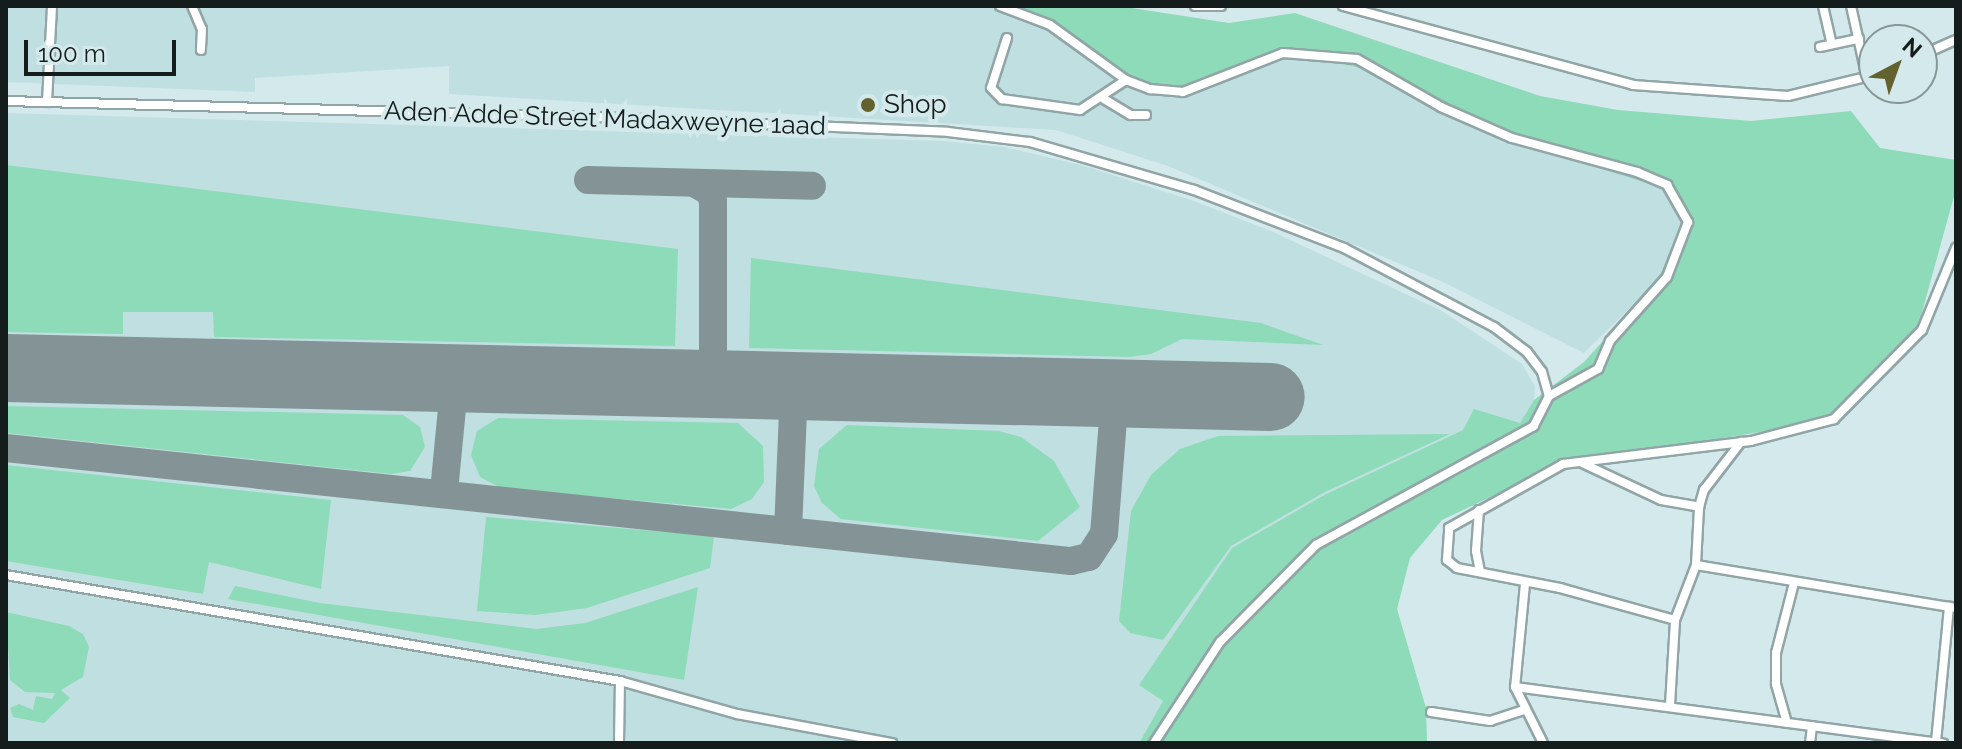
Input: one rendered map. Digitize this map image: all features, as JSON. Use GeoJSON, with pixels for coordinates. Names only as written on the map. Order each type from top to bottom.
{"type":"FeatureCollection","features":[{"type":"Feature","properties":{"kind":"street"},"geometry":{"type":"LineString","coordinates":[[47,102],[52,6]]}},
{"type":"Feature","properties":{"kind":"street"},"geometry":{"type":"LineString","coordinates":[[192,6],[202,29],[201,50]]}},
{"type":"Feature","properties":{"kind":"street"},"geometry":{"type":"LineString","coordinates":[[1000,6],[1050,25],[1126,80],[1150,89],[1183,92],[1283,53],[1334,54],[1381,69],[1419,95],[1512,138],[1637,172],[1667,185],[1688,222],[1667,277],[1610,341],[1598,369],[1549,396],[1541,418],[1523,434],[1358,518],[1295,562],[1220,642],[1154,743]]}},
{"type":"Feature","properties":{"kind":"street"},"geometry":{"type":"LineString","coordinates":[[1195,6],[1221,6]]}},
{"type":"Feature","properties":{"kind":"street"},"geometry":{"type":"LineString","coordinates":[[1343,6],[1633,85],[1788,96],[1858,80]]}},
{"type":"Feature","properties":{"kind":"street"},"geometry":{"type":"LineString","coordinates":[[1823,6],[1832,44]]}},
{"type":"Feature","properties":{"kind":"street"},"geometry":{"type":"LineString","coordinates":[[1851,6],[1858,35]]}},
{"type":"Feature","properties":{"kind":"street"},"geometry":{"type":"LineString","coordinates":[[1007,38],[993,96],[1080,110],[1104,99],[1126,80]]}},
{"type":"Feature","properties":{"kind":"street"},"geometry":{"type":"LineString","coordinates":[[1820,47],[1858,39]]}},
{"type":"Feature","properties":{"kind":"street"},"geometry":{"type":"LineString","coordinates":[[1104,99],[1131,115],[1146,115]]}},
{"type":"Feature","properties":{"kind":"street","name":"Aden Adde Street Madaxweyne 1aad"},"geometry":{"type":"LineString","coordinates":[[6,101],[734,123],[948,132],[1030,142],[1194,190],[1344,248],[1511,338],[1542,372],[1549,396]]}},
{"type":"Feature","properties":{"kind":"street"},"geometry":{"type":"LineString","coordinates":[[1675,620],[1560,588],[1525,584],[1452,565],[1447,538],[1456,520],[1563,464],[1741,442],[1817,427],[1852,405],[1922,330],[1956,248]]}},
{"type":"Feature","properties":{"kind":"street"},"geometry":{"type":"LineString","coordinates":[[1670,705],[1675,620],[1696,565],[1699,507],[1704,490],[1741,442]]}},
{"type":"Feature","properties":{"kind":"street"},"geometry":{"type":"LineString","coordinates":[[1582,463],[1661,500],[1699,507]]}},
{"type":"Feature","properties":{"kind":"street"},"geometry":{"type":"LineString","coordinates":[[1479,510],[1476,551],[1480,572]]}},
{"type":"Feature","properties":{"kind":"street"},"geometry":{"type":"LineString","coordinates":[[1515,687],[1940,742],[1952,607],[1696,565]]}},
{"type":"Feature","properties":{"kind":"street"},"geometry":{"type":"LineString","coordinates":[[6,575],[620,681],[724,711],[892,743]]}},
{"type":"Feature","properties":{"kind":"street"},"geometry":{"type":"LineString","coordinates":[[1787,723],[1776,684],[1776,653],[1794,583]]}},
{"type":"Feature","properties":{"kind":"street"},"geometry":{"type":"LineString","coordinates":[[1525,584],[1515,687],[1543,743]]}},
{"type":"Feature","properties":{"kind":"street"},"geometry":{"type":"LineString","coordinates":[[619,743],[620,681]]}},
{"type":"Feature","properties":{"kind":"street"},"geometry":{"type":"LineString","coordinates":[[1431,712],[1490,721],[1524,710]]}},
{"type":"Feature","properties":{"kind":"street"},"geometry":{"type":"LineString","coordinates":[[1810,743],[1812,726]]}},
{"type":"Feature","properties":{"kind":"shaded area"},"geometry":{"type":"Polygon","coordinates":[[[6,6],[994,6],[1050,27],[1292,53],[1383,73],[1594,165],[1662,188],[1683,219],[1658,280],[1584,353],[1443,282],[1168,166],[1056,130],[449,94],[449,66],[255,78],[255,92],[6,82],[6,6]]]}},
{"type":"Feature","properties":{"kind":"shaded area"},"geometry":{"type":"Polygon","coordinates":[[[6,113],[943,141],[1004,147],[1081,165],[1191,200],[1271,231],[1442,311],[1522,364],[1535,386],[1534,400],[1520,423],[1463,430],[1326,494],[1232,548],[1140,685],[1163,701],[1139,743],[6,743],[6,113]]]}},
{"type":"Feature","properties":{"kind":"green space"},"geometry":{"type":"Polygon","coordinates":[[[994,6],[1119,6],[1229,23],[1295,13],[1540,96],[1618,110],[1751,121],[1851,111],[1880,148],[1956,160],[1956,189],[1916,334],[1828,421],[1558,465],[1442,520],[1410,558],[1397,609],[1426,708],[1427,743],[1139,743],[1163,701],[1139,685],[1232,548],[1326,494],[1463,430],[1474,409],[1520,423],[1534,400],[1584,362],[1658,280],[1683,219],[1662,188],[1495,134],[1383,73],[1292,53],[1192,93],[1128,83],[1050,27],[994,6]]]}},
{"type":"Feature","properties":{"kind":"green space"},"geometry":{"type":"Polygon","coordinates":[[[6,165],[678,249],[675,346],[214,337],[213,312],[123,312],[123,334],[6,332],[6,165]]]}},
{"type":"Feature","properties":{"kind":"green space"},"geometry":{"type":"Polygon","coordinates":[[[751,258],[1261,323],[1323,345],[1182,339],[1151,354],[1130,357],[749,348],[751,258]]]}},
{"type":"Feature","properties":{"kind":"green space"},"geometry":{"type":"Polygon","coordinates":[[[6,406],[403,415],[420,427],[425,447],[410,471],[391,474],[6,433],[6,406]]]}},
{"type":"Feature","properties":{"kind":"green space"},"geometry":{"type":"Polygon","coordinates":[[[498,418],[738,423],[763,446],[764,482],[752,499],[731,509],[501,488],[480,477],[471,455],[477,431],[498,418]]]}},
{"type":"Feature","properties":{"kind":"green space"},"geometry":{"type":"Polygon","coordinates":[[[847,425],[999,431],[1021,437],[1054,461],[1080,507],[1038,541],[841,519],[822,503],[814,486],[819,449],[847,425]]]}},
{"type":"Feature","properties":{"kind":"green space"},"geometry":{"type":"Polygon","coordinates":[[[1450,434],[1325,492],[1231,546],[1163,640],[1130,633],[1119,621],[1131,511],[1151,475],[1180,449],[1218,436],[1450,434]]]}},
{"type":"Feature","properties":{"kind":"green space"},"geometry":{"type":"Polygon","coordinates":[[[6,465],[331,500],[321,589],[209,562],[203,594],[6,561],[6,465]]]}},
{"type":"Feature","properties":{"kind":"green space"},"geometry":{"type":"Polygon","coordinates":[[[486,517],[714,536],[710,568],[587,608],[535,615],[477,611],[486,517]]]}},
{"type":"Feature","properties":{"kind":"green space"},"geometry":{"type":"Polygon","coordinates":[[[235,586],[320,603],[537,629],[585,623],[698,587],[684,680],[228,599],[235,586]]]}},
{"type":"Feature","properties":{"kind":"green space"},"geometry":{"type":"Polygon","coordinates":[[[6,612],[69,626],[83,634],[89,647],[83,677],[61,690],[70,698],[44,723],[13,717],[10,708],[19,704],[33,710],[36,696],[52,699],[55,693],[25,692],[10,680],[6,612]]]}},
{"type":"Feature","properties":{"kind":"taxiway"},"geometry":{"type":"LineString","coordinates":[[588,180],[812,186]]}},
{"type":"Feature","properties":{"kind":"taxiway"},"geometry":{"type":"LineString","coordinates":[[694,183],[710,192],[713,202],[713,384]]}},
{"type":"Feature","properties":{"kind":"taxiway"},"geometry":{"type":"LineString","coordinates":[[445,481],[455,378]]}},
{"type":"Feature","properties":{"kind":"taxiway"},"geometry":{"type":"LineString","coordinates":[[788,531],[794,386]]}},
{"type":"Feature","properties":{"kind":"taxiway"},"geometry":{"type":"LineString","coordinates":[[6,448],[1071,561],[1089,557],[1104,534],[1115,394]]}},
{"type":"Feature","properties":{"kind":"runway"},"geometry":{"type":"LineString","coordinates":[[6,368],[1271,397]]}},
{"type":"Feature","properties":{"kind":"place","name":"Shop"},"geometry":{"type":"Point","coordinates":[868,105]}}]}
